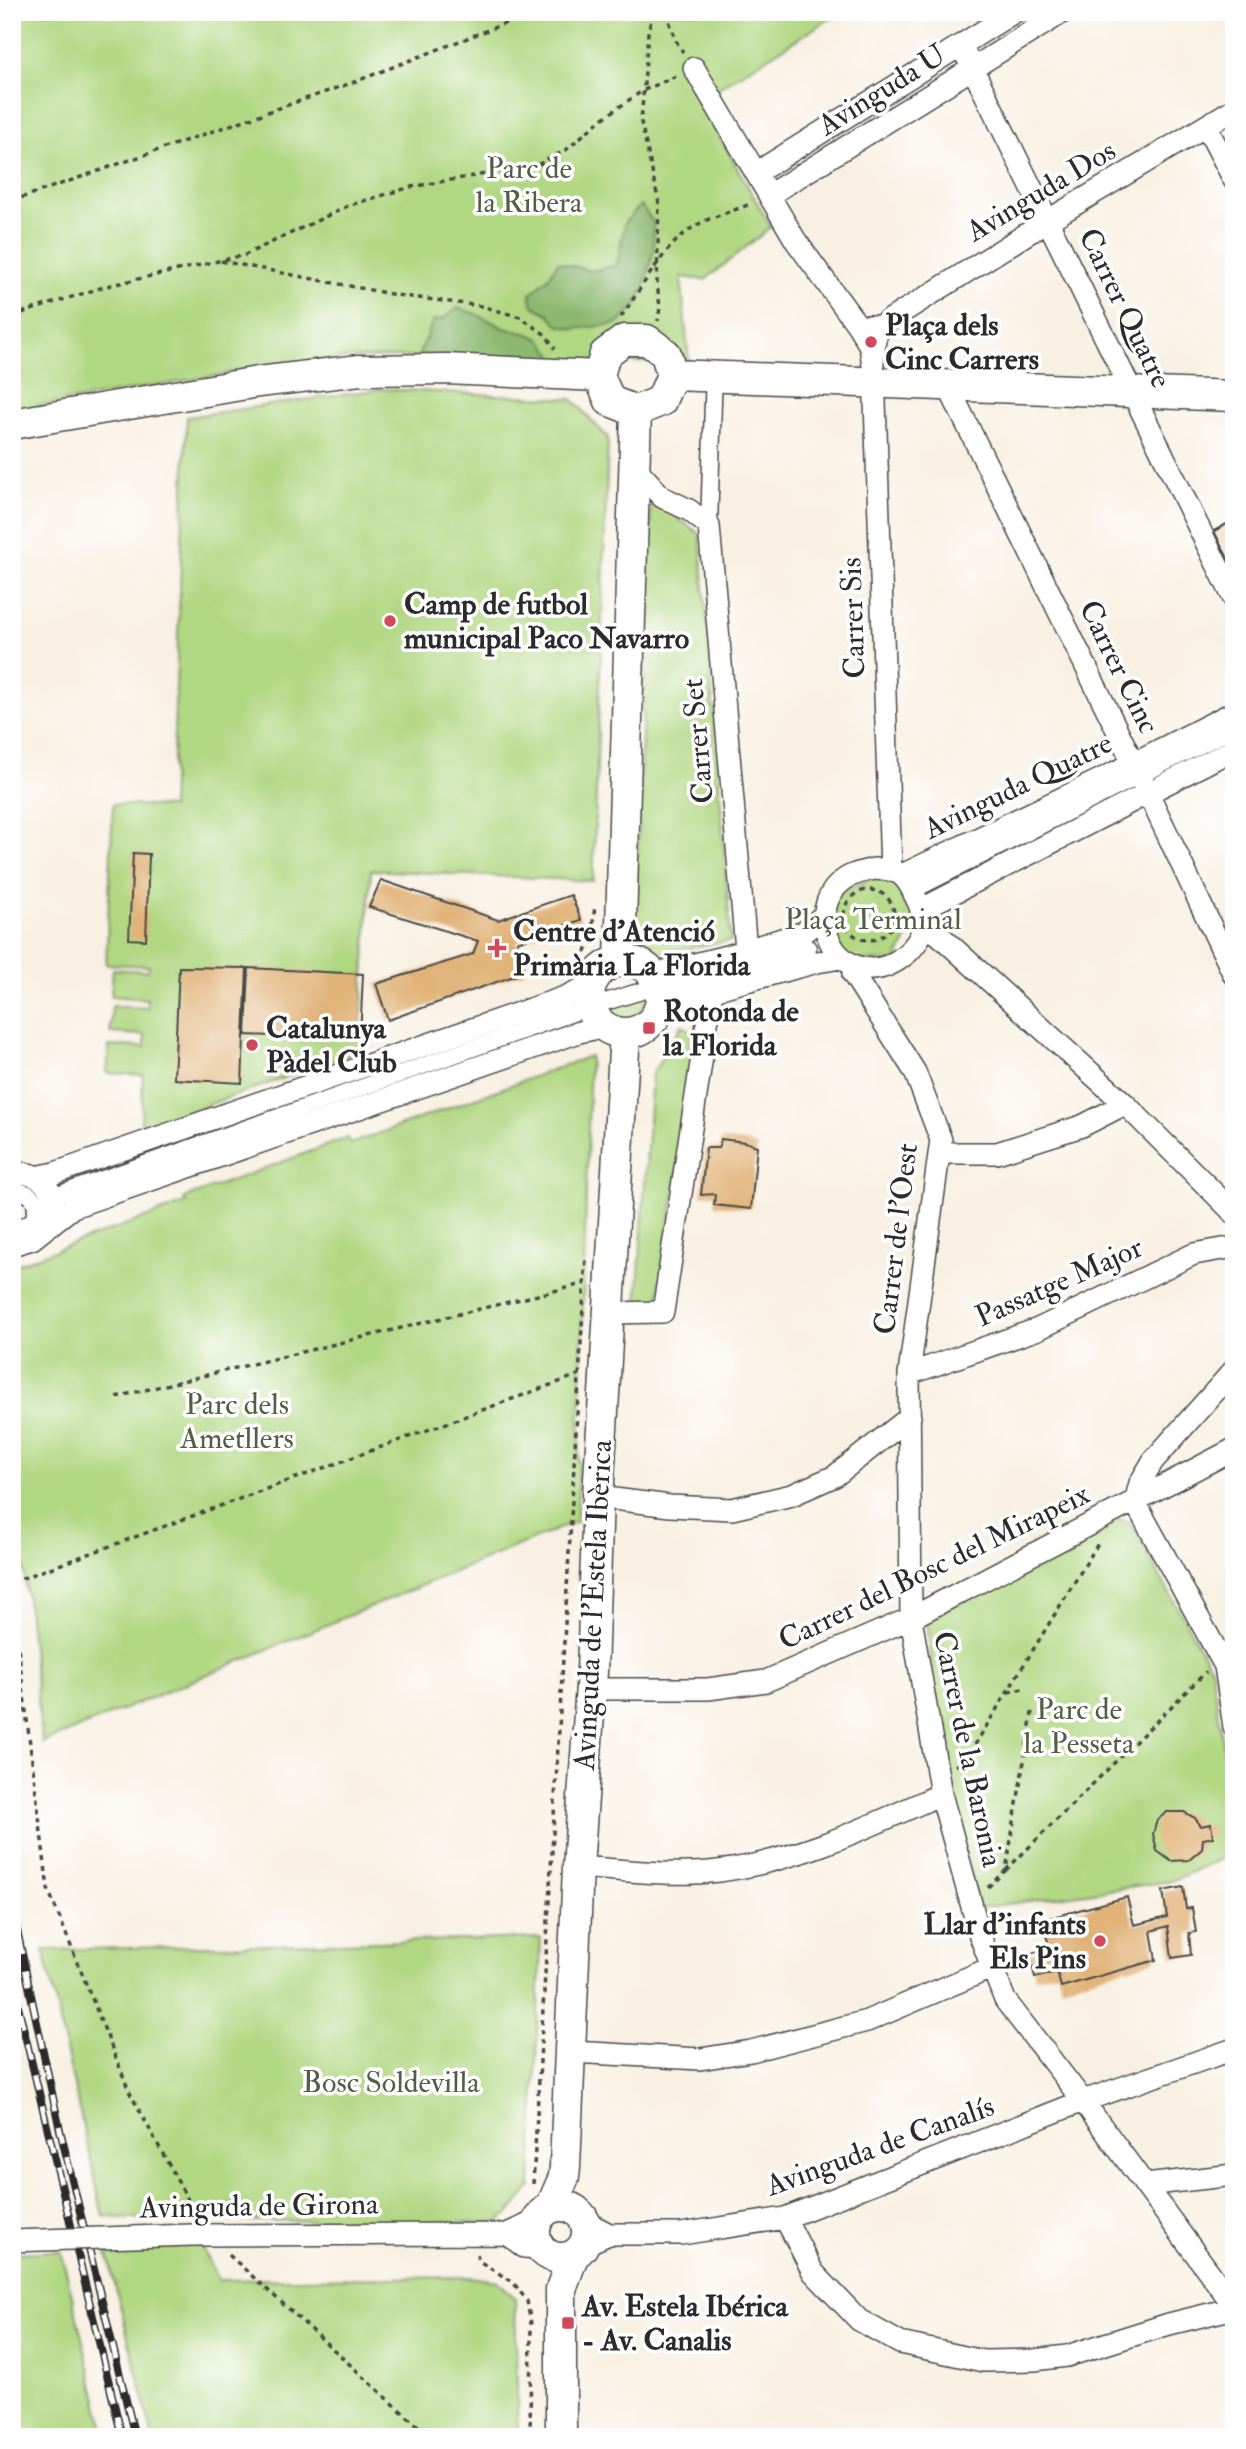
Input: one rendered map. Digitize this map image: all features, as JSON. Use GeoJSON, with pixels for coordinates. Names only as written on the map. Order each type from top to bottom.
{"type":"FeatureCollection","features":[{"type":"Feature","properties":{"kind":"main road"},"geometry":{"type":"LineString","coordinates":[[624,340],[649,342],[666,354],[672,375],[660,401],[636,411],[610,401],[599,376],[605,354],[624,340]]}},
{"type":"Feature","properties":{"kind":"main road"},"geometry":{"type":"LineString","coordinates":[[12,424],[258,382],[360,370],[446,369],[599,376]]}},
{"type":"Feature","properties":{"kind":"main road"},"geometry":{"type":"LineString","coordinates":[[672,375],[713,372],[874,374],[948,386],[1234,396]]}},
{"type":"Feature","properties":{"kind":"main road"},"geometry":{"type":"LineString","coordinates":[[620,960],[636,411]]}},
{"type":"Feature","properties":{"kind":"main road"},"geometry":{"type":"LineString","coordinates":[[620,960],[636,961],[646,966],[657,989],[653,1021],[643,1029],[595,1009],[606,965],[620,960]]}},
{"type":"Feature","properties":{"kind":"main road","name":"Avinguda de l'Estela Ibèrica"},"geometry":{"type":"LineString","coordinates":[[561,2437],[564,2177],[572,2052],[578,1867],[591,1689],[608,1313],[595,1009]]}},
{"type":"Feature","properties":{"kind":"street","name":"Avinguda U"},"geometry":{"type":"LineString","coordinates":[[756,173],[1014,12]]}},
{"type":"Feature","properties":{"kind":"street","name":"Avinguda U"},"geometry":{"type":"LineString","coordinates":[[769,195],[1063,12]]}},
{"type":"Feature","properties":{"kind":"street","name":"Carrer Quatre"},"geometry":{"type":"LineString","coordinates":[[961,45],[1234,599]]}},
{"type":"Feature","properties":{"kind":"street"},"geometry":{"type":"LineString","coordinates":[[694,68],[796,242],[870,346],[874,374]]}},
{"type":"Feature","properties":{"kind":"street","name":"Avinguda Dos"},"geometry":{"type":"LineString","coordinates":[[880,326],[1234,109]]}},
{"type":"Feature","properties":{"kind":"street"},"geometry":{"type":"LineString","coordinates":[[1206,126],[1234,180]]}},
{"type":"Feature","properties":{"kind":"street"},"geometry":{"type":"LineString","coordinates":[[858,326],[880,326],[875,339],[874,374]]}},
{"type":"Feature","properties":{"kind":"street","name":"Carrer Set"},"geometry":{"type":"LineString","coordinates":[[713,372],[709,526],[747,950]]}},
{"type":"Feature","properties":{"kind":"street","name":"Carrer Sis"},"geometry":{"type":"LineString","coordinates":[[874,374],[897,872]]}},
{"type":"Feature","properties":{"kind":"street","name":"Carrer Cinc"},"geometry":{"type":"LineString","coordinates":[[948,386],[1234,975]]}},
{"type":"Feature","properties":{"kind":"street"},"geometry":{"type":"LineString","coordinates":[[634,466],[662,497],[689,510],[709,526]]}},
{"type":"Feature","properties":{"kind":"street","name":"Avinguda Quatre"},"geometry":{"type":"LineString","coordinates":[[922,918],[1140,777],[1234,712]]}},
{"type":"Feature","properties":{"kind":"street","name":"Avinguda Quatre"},"geometry":{"type":"LineString","coordinates":[[923,884],[1234,728]]}},
{"type":"Feature","properties":{"kind":"street","name":"Avinguda Quatre"},"geometry":{"type":"LineString","coordinates":[[897,872],[1140,777],[1234,748]]}},
{"type":"Feature","properties":{"kind":"street"},"geometry":{"type":"LineString","coordinates":[[847,961],[827,939],[823,916],[830,896],[840,883],[857,872],[874,869],[897,872],[922,918],[1125,1104],[1234,1213]]}},
{"type":"Feature","properties":{"kind":"street"},"geometry":{"type":"LineString","coordinates":[[657,989],[747,950],[804,932],[823,916]]}},
{"type":"Feature","properties":{"kind":"street"},"geometry":{"type":"LineString","coordinates":[[657,989],[676,1000],[817,962],[847,961],[873,969],[895,963],[914,946],[922,918]]}},
{"type":"Feature","properties":{"kind":"street"},"geometry":{"type":"LineString","coordinates":[[657,989],[808,948]]}},
{"type":"Feature","properties":{"kind":"street","name":"Carrer de l'Oest"},"geometry":{"type":"LineString","coordinates":[[847,961],[915,1072],[941,1140],[909,1374]]}},
{"type":"Feature","properties":{"kind":"street"},"geometry":{"type":"LineString","coordinates":[[608,1313],[663,1312],[712,991]]}},
{"type":"Feature","properties":{"kind":"street"},"geometry":{"type":"LineString","coordinates":[[36,1177],[595,1009]]}},
{"type":"Feature","properties":{"kind":"street"},"geometry":{"type":"LineString","coordinates":[[63,1193],[595,1009]]}},
{"type":"Feature","properties":{"kind":"street"},"geometry":{"type":"LineString","coordinates":[[15,1239],[41,1233],[73,1207],[90,1200],[579,1032],[595,1009]]}},
{"type":"Feature","properties":{"kind":"street"},"geometry":{"type":"LineString","coordinates":[[940,1153],[997,1153],[1082,1126],[1125,1104]]}},
{"type":"Feature","properties":{"kind":"street"},"geometry":{"type":"LineString","coordinates":[[12,1173],[24,1172],[47,1185],[54,1209],[50,1223]]}},
{"type":"Feature","properties":{"kind":"street"},"geometry":{"type":"LineString","coordinates":[[12,1193],[22,1192],[38,1201],[32,1221],[15,1239]]}},
{"type":"Feature","properties":{"kind":"street","name":"Passatge Major"},"geometry":{"type":"LineString","coordinates":[[909,1374],[1038,1329],[1194,1254],[1234,1247]]}},
{"type":"Feature","properties":{"kind":"street"},"geometry":{"type":"LineString","coordinates":[[1234,1370],[1153,1461],[1140,1483],[1135,1502],[1223,1665],[1234,1727]]}},
{"type":"Feature","properties":{"kind":"street","name":"Carrer de la Baronia"},"geometry":{"type":"LineString","coordinates":[[909,1374],[911,1618],[941,1794],[980,1936],[1005,2000],[1083,2101],[1234,2307]]}},
{"type":"Feature","properties":{"kind":"street"},"geometry":{"type":"LineString","coordinates":[[598,1497],[670,1506],[732,1509],[792,1495],[835,1476],[909,1417]]}},
{"type":"Feature","properties":{"kind":"street","name":"Carrer del Bosc del Mirapeix"},"geometry":{"type":"LineString","coordinates":[[591,1689],[708,1689],[766,1681],[911,1618],[1234,1449]]}},
{"type":"Feature","properties":{"kind":"street"},"geometry":{"type":"LineString","coordinates":[[578,1867],[641,1872],[716,1872],[777,1860],[880,1822],[941,1794]]}},
{"type":"Feature","properties":{"kind":"street"},"geometry":{"type":"LineString","coordinates":[[572,2052],[700,2059],[751,2051],[867,2021],[993,1967]]}},
{"type":"Feature","properties":{"kind":"street","name":"Avinguda de Canalís"},"geometry":{"type":"LineString","coordinates":[[563,2228],[681,2234],[785,2218],[1083,2101],[1234,2049]]}},
{"type":"Feature","properties":{"kind":"street"},"geometry":{"type":"LineString","coordinates":[[1145,2185],[1234,2175]]}},
{"type":"Feature","properties":{"kind":"street"},"geometry":{"type":"LineString","coordinates":[[785,2218],[813,2272],[859,2320],[900,2343],[984,2361],[1067,2356],[1168,2324],[1234,2307]]}},
{"type":"Feature","properties":{"kind":"street","name":"Avinguda de Girona"},"geometry":{"type":"LineString","coordinates":[[12,2241],[199,2235],[507,2234],[563,2228]]}},
{"type":"Feature","properties":{"kind":"path"},"geometry":{"type":"LineString","coordinates":[[12,201],[357,81],[534,12]]}},
{"type":"Feature","properties":{"kind":"path"},"geometry":{"type":"LineString","coordinates":[[649,342],[657,324],[660,306],[657,265],[659,203],[642,122],[648,33],[653,12]]}},
{"type":"Feature","properties":{"kind":"path"},"geometry":{"type":"LineString","coordinates":[[12,316],[107,286],[245,256],[362,202],[411,187],[537,165],[566,150],[598,122],[644,90],[694,68],[676,41],[666,12]]}},
{"type":"Feature","properties":{"kind":"path"},"geometry":{"type":"LineString","coordinates":[[618,322],[657,265],[684,233],[769,195]]}},
{"type":"Feature","properties":{"kind":"path"},"geometry":{"type":"LineString","coordinates":[[219,261],[396,295],[481,306],[520,317],[546,335],[567,365],[565,374]]}},
{"type":"Feature","properties":{"kind":"path"},"geometry":{"type":"LineString","coordinates":[[878,892],[892,903],[892,925],[883,934],[873,939],[862,939],[853,936],[847,929],[844,910],[850,899],[858,893],[878,892]]}},
{"type":"Feature","properties":{"kind":"path"},"geometry":{"type":"LineString","coordinates":[[595,1009],[562,982],[586,956],[591,941],[596,901]]}},
{"type":"Feature","properties":{"kind":"path"},"geometry":{"type":"LineString","coordinates":[[563,2228],[578,1375],[587,1244]]}},
{"type":"Feature","properties":{"kind":"path"},"geometry":{"type":"LineString","coordinates":[[116,1397],[583,1284]]}},
{"type":"Feature","properties":{"kind":"path"},"geometry":{"type":"LineString","coordinates":[[12,1582],[578,1375]]}},
{"type":"Feature","properties":{"kind":"path"},"geometry":{"type":"LineString","coordinates":[[947,1770],[965,1761],[1100,1541]]}},
{"type":"Feature","properties":{"kind":"path"},"geometry":{"type":"LineString","coordinates":[[12,1599],[48,1889],[131,2093],[199,2235],[430,2437]]}},
{"type":"Feature","properties":{"kind":"path"},"geometry":{"type":"LineString","coordinates":[[984,1892],[1223,1665]]}},
{"type":"Feature","properties":{"kind":"path"},"geometry":{"type":"LineString","coordinates":[[1008,1692],[1023,1689]]}},
{"type":"Feature","properties":{"kind":"path"},"geometry":{"type":"LineString","coordinates":[[1006,1870],[1033,1707]]}},
{"type":"Feature","properties":{"kind":"path"},"geometry":{"type":"LineString","coordinates":[[477,2234],[479,2261],[513,2282],[527,2301],[530,2312],[530,2437]]}},
{"type":"Feature","properties":{"kind":"green space","name":"Parc de la Ribera"},"geometry":{"type":"Polygon","coordinates":[[[12,12],[841,12],[721,86],[701,104],[771,227],[705,280],[681,277],[689,363],[351,358],[286,363],[12,411],[12,12]]]}},
{"type":"Feature","properties":{"kind":"green space"},"geometry":{"type":"Polygon","coordinates":[[[641,205],[653,222],[654,250],[645,285],[635,307],[618,324],[574,329],[558,325],[549,314],[533,306],[530,294],[548,278],[558,262],[591,271],[617,265],[625,222],[641,205]]]}},
{"type":"Feature","properties":{"kind":"green space"},"geometry":{"type":"Polygon","coordinates":[[[458,308],[504,328],[542,340],[556,360],[418,357],[433,321],[443,319],[458,308]]]}},
{"type":"Feature","properties":{"kind":"green space","name":"Camp de futbol municipal Paco Navarro"},"geometry":{"type":"Polygon","coordinates":[[[381,389],[572,399],[608,438],[593,881],[371,870],[359,1051],[141,1129],[143,1075],[107,1073],[109,1046],[145,1047],[145,1035],[110,1033],[112,1006],[147,1008],[147,999],[111,996],[113,969],[148,971],[149,966],[106,964],[113,804],[171,807],[187,417],[381,389]]]}},
{"type":"Feature","properties":{"kind":"green space"},"geometry":{"type":"Polygon","coordinates":[[[651,499],[700,534],[731,941],[643,955],[634,945],[651,499]]]}},
{"type":"Feature","properties":{"kind":"green space","name":"Plaça Terminal"},"geometry":{"type":"Polygon","coordinates":[[[891,870],[922,909],[895,963],[841,958],[830,896],[891,870]]]}},
{"type":"Feature","properties":{"kind":"green space"},"geometry":{"type":"Polygon","coordinates":[[[590,985],[648,997],[639,1014],[643,1029],[625,1033],[601,1021],[591,1005],[590,985]]]}},
{"type":"Feature","properties":{"kind":"green space"},"geometry":{"type":"Polygon","coordinates":[[[682,1025],[692,1032],[690,1046],[696,1054],[657,1306],[637,1305],[652,1074],[682,1025]]]}},
{"type":"Feature","properties":{"kind":"green space","name":"Parc dels Ametllers"},"geometry":{"type":"Polygon","coordinates":[[[590,1056],[577,1521],[42,1743],[12,1454],[12,1266],[186,1203],[184,1198],[347,1138],[350,1144],[590,1056]]]}},
{"type":"Feature","properties":{"kind":"green space","name":"Parc de la Pesseta"},"geometry":{"type":"Polygon","coordinates":[[[1114,1518],[1130,1522],[1211,1668],[1234,1813],[1234,1853],[1171,1881],[979,1908],[941,1749],[927,1620],[1114,1518]]]}},
{"type":"Feature","properties":{"kind":"green space","name":"Bosc Soldevilla"},"geometry":{"type":"Polygon","coordinates":[[[541,1938],[531,2187],[510,2213],[495,2223],[128,2219],[103,2216],[44,1950],[541,1938]]]}},
{"type":"Feature","properties":{"kind":"green space"},"geometry":{"type":"Polygon","coordinates":[[[200,2243],[219,2280],[470,2277],[498,2281],[515,2298],[518,2437],[153,2437],[107,2253],[200,2243]]]}},
{"type":"Feature","properties":{"kind":"green space"},"geometry":{"type":"Polygon","coordinates":[[[61,2251],[106,2437],[13,2437],[12,2253],[61,2251]]]}},
{"type":"Feature","properties":{"kind":"building"},"geometry":{"type":"Polygon","coordinates":[[[1234,520],[1234,570],[1214,531],[1234,520]]]}},
{"type":"Feature","properties":{"kind":"building"},"geometry":{"type":"Polygon","coordinates":[[[133,853],[149,854],[146,940],[129,939],[133,853]]]}},
{"type":"Feature","properties":{"kind":"building","name":"Centre d'Atenció Primària La Florida"},"geometry":{"type":"Polygon","coordinates":[[[381,880],[498,920],[571,895],[581,920],[517,942],[525,972],[388,1020],[376,984],[473,954],[478,941],[369,907],[381,880]]]}},
{"type":"Feature","properties":{"kind":"building"},"geometry":{"type":"Polygon","coordinates":[[[179,967],[247,968],[242,1083],[174,1079],[179,967]]]}},
{"type":"Feature","properties":{"kind":"building"},"geometry":{"type":"Polygon","coordinates":[[[249,968],[363,974],[360,1039],[246,1035],[249,968]]]}},
{"type":"Feature","properties":{"kind":"building"},"geometry":{"type":"Polygon","coordinates":[[[721,1139],[757,1146],[751,1209],[714,1205],[715,1194],[701,1195],[706,1148],[719,1148],[721,1139]]]}},
{"type":"Feature","properties":{"kind":"building"},"geometry":{"type":"Polygon","coordinates":[[[1167,1812],[1184,1812],[1195,1818],[1201,1826],[1211,1824],[1213,1837],[1203,1839],[1202,1849],[1189,1860],[1171,1861],[1157,1851],[1153,1834],[1157,1820],[1167,1812]]]}},
{"type":"Feature","properties":{"kind":"building","name":"Llar d'infants Els Pins"},"geometry":{"type":"Polygon","coordinates":[[[1183,1887],[1186,1909],[1192,1908],[1196,1932],[1189,1933],[1191,1955],[1172,1958],[1168,1926],[1151,1931],[1156,1960],[1061,1987],[1057,1972],[1035,1978],[1030,1953],[1050,1949],[1042,1920],[1127,1897],[1134,1925],[1167,1917],[1163,1891],[1183,1887]]]}},
{"type":"Feature","properties":{"kind":"railway"},"geometry":{"type":"LineString","coordinates":[[12,1907],[60,2130],[135,2437]]}},
{"type":"Feature","properties":{"kind":"railway"},"geometry":{"type":"LineString","coordinates":[[12,1981],[122,2437]]}},
{"type":"Feature","properties":{"kind":"place","name":"Plaça dels Cinc Carrers"},"geometry":{"type":"Point","coordinates":[871,342]}},
{"type":"Feature","properties":{"kind":"place","name":"Camp de futbol municipal Paco Navarro"},"geometry":{"type":"Point","coordinates":[390,621]}},
{"type":"Feature","properties":{"kind":"place","name":"Centre d'Atenció Primària La Florida"},"geometry":{"type":"Point","coordinates":[497,948]}},
{"type":"Feature","properties":{"kind":"place","name":"Rotonda de la Florida"},"geometry":{"type":"Point","coordinates":[649,1028]}},
{"type":"Feature","properties":{"kind":"place","name":"Catalunya Pàdel Club"},"geometry":{"type":"Point","coordinates":[252,1045]}},
{"type":"Feature","properties":{"kind":"place","name":"Llar d'infants Els Pins"},"geometry":{"type":"Point","coordinates":[1100,1941]}},
{"type":"Feature","properties":{"kind":"place","name":"Av. Estela Ibérica - Av. Canalis"},"geometry":{"type":"Point","coordinates":[568,2323]}}]}
